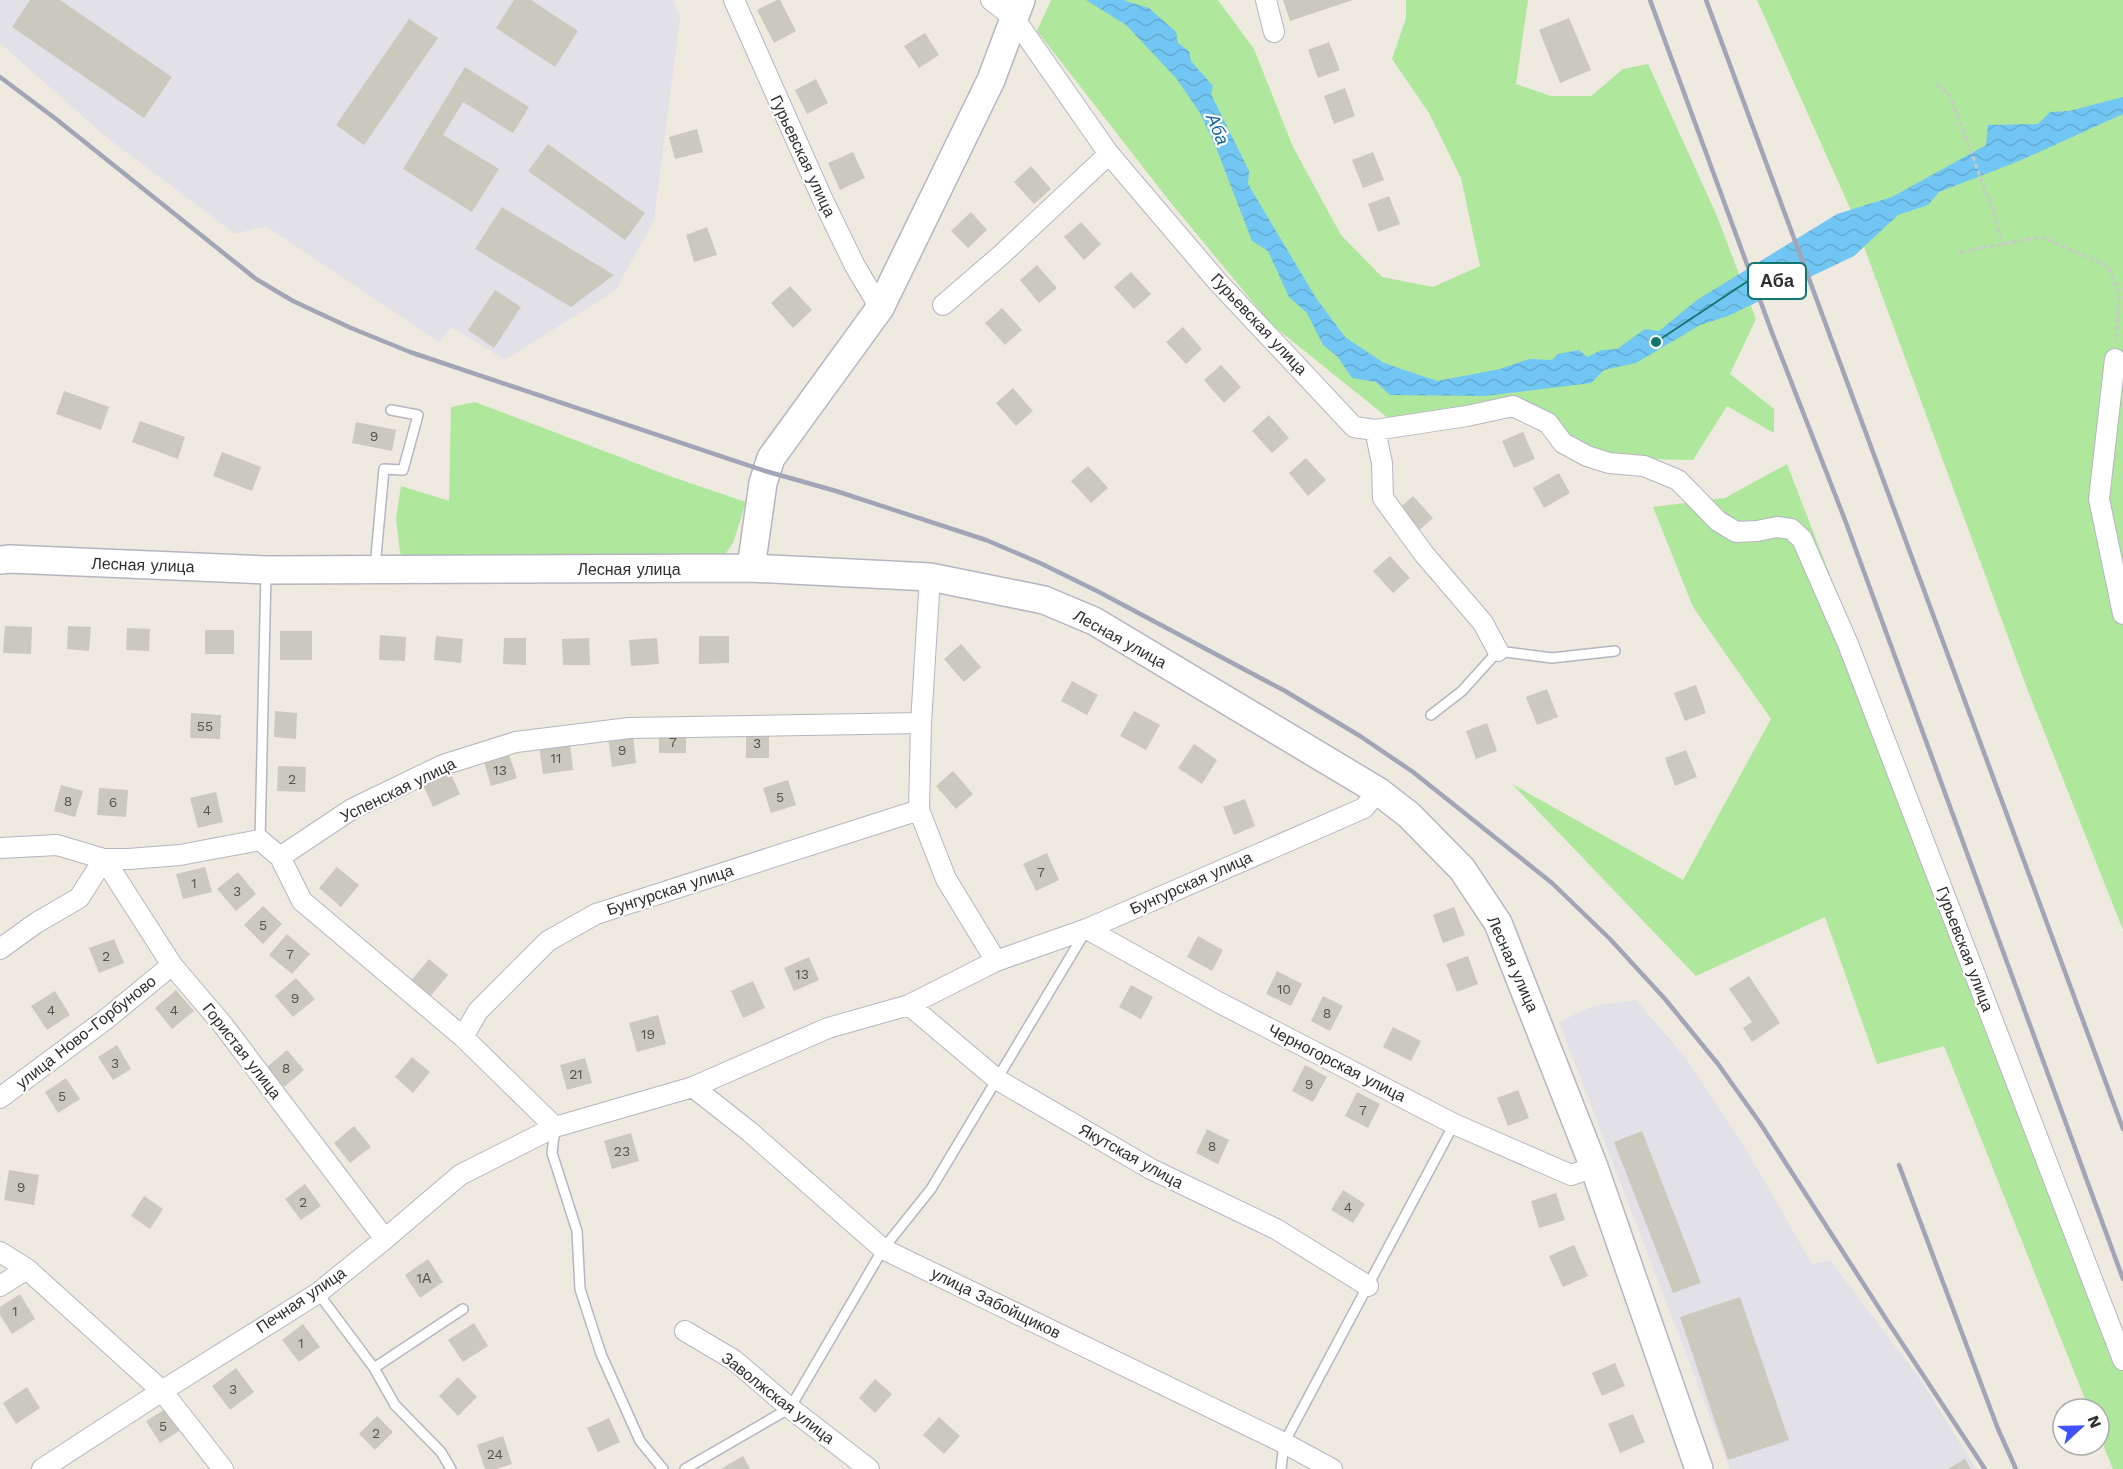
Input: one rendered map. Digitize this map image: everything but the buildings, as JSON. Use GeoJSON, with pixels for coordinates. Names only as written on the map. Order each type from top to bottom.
{"type":"FeatureCollection","features":[{"type":"Feature","properties":{"kind":"main road"},"geometry":{"type":"LineString","coordinates":[[751,568],[763,483],[771,458],[880,308],[991,80],[1019,7]]}},
{"type":"Feature","properties":{"kind":"main road","name":"Лесная улица"},"geometry":{"type":"LineString","coordinates":[[3,555],[266,570],[751,568],[930,577],[1044,600],[1094,621],[1378,791],[1409,814],[1462,870],[1498,922],[1594,1167],[1699,1469]]}},
{"type":"Feature","properties":{"kind":"street","name":"Гурьевская улица"},"geometry":{"type":"LineString","coordinates":[[734,0],[822,198],[855,266],[880,308]]}},
{"type":"Feature","properties":{"kind":"street","name":"Гурьевская улица"},"geometry":{"type":"LineString","coordinates":[[991,0],[1019,7],[1109,154],[1217,281],[1354,427],[1375,430],[1467,416],[1513,406],[1548,423],[1563,442],[1587,456],[1609,463],[1644,466],[1678,480],[1718,521],[1736,532],[1777,527],[1791,529],[1802,539],[1848,644],[2123,1360]]}},
{"type":"Feature","properties":{"kind":"street"},"geometry":{"type":"LineString","coordinates":[[1266,0],[1274,33]]}},
{"type":"Feature","properties":{"kind":"street"},"geometry":{"type":"LineString","coordinates":[[943,305],[1000,256],[1109,154]]}},
{"type":"Feature","properties":{"kind":"street"},"geometry":{"type":"LineString","coordinates":[[2115,359],[2099,500],[2123,614]]}},
{"type":"Feature","properties":{"kind":"street"},"geometry":{"type":"LineString","coordinates":[[1375,430],[1382,463],[1383,498],[1424,554],[1483,623],[1498,651]]}},
{"type":"Feature","properties":{"kind":"street"},"geometry":{"type":"LineString","coordinates":[[930,577],[921,723],[919,810],[946,879],[996,961]]}},
{"type":"Feature","properties":{"kind":"street","name":"Успенская улица"},"geometry":{"type":"LineString","coordinates":[[280,857],[362,804],[443,765],[516,742],[629,728],[921,723]]}},
{"type":"Feature","properties":{"kind":"street","name":"Бунгурская улица"},"geometry":{"type":"LineString","coordinates":[[555,1127],[693,1087],[828,1028],[909,1005],[996,961],[1087,929],[1364,808],[1378,791]]}},
{"type":"Feature","properties":{"kind":"street","name":"Бунгурская улица"},"geometry":{"type":"LineString","coordinates":[[463,1037],[478,1011],[548,941],[596,914],[919,810]]}},
{"type":"Feature","properties":{"kind":"street"},"geometry":{"type":"LineString","coordinates":[[0,848],[57,845],[104,859],[128,859],[180,855],[260,840],[280,857],[302,901],[463,1037],[555,1127]]}},
{"type":"Feature","properties":{"kind":"street"},"geometry":{"type":"LineString","coordinates":[[0,949],[36,923],[79,898],[104,859]]}},
{"type":"Feature","properties":{"kind":"street","name":"Гористая улица"},"geometry":{"type":"LineString","coordinates":[[104,859],[172,965],[223,1025],[385,1239]]}},
{"type":"Feature","properties":{"kind":"street","name":"Черногорская улица"},"geometry":{"type":"LineString","coordinates":[[1087,929],[1218,1002],[1454,1124],[1571,1175],[1594,1167]]}},
{"type":"Feature","properties":{"kind":"street","name":"улица Ново-Горбуново"},"geometry":{"type":"LineString","coordinates":[[0,1098],[105,1020],[172,965]]}},
{"type":"Feature","properties":{"kind":"street","name":"Якутская улица"},"geometry":{"type":"LineString","coordinates":[[909,1005],[998,1080],[1151,1169],[1276,1229],[1368,1286]]}},
{"type":"Feature","properties":{"kind":"street","name":"улица Забойщиков"},"geometry":{"type":"LineString","coordinates":[[693,1087],[750,1132],[883,1249],[1284,1443],[1332,1469]]}},
{"type":"Feature","properties":{"kind":"street","name":"Печная улица"},"geometry":{"type":"LineString","coordinates":[[42,1469],[318,1293],[460,1175],[555,1127]]}},
{"type":"Feature","properties":{"kind":"street"},"geometry":{"type":"LineString","coordinates":[[0,1252],[27,1269],[162,1391],[223,1469]]}},
{"type":"Feature","properties":{"kind":"street"},"geometry":{"type":"LineString","coordinates":[[0,1286],[27,1269]]}},
{"type":"Feature","properties":{"kind":"street","name":"Заволжская улица"},"geometry":{"type":"LineString","coordinates":[[685,1331],[734,1360],[790,1408],[869,1469]]}},
{"type":"Feature","properties":{"kind":"lane"},"geometry":{"type":"LineString","coordinates":[[374,570],[384,469],[403,470],[418,415],[391,410]]}},
{"type":"Feature","properties":{"kind":"lane"},"geometry":{"type":"LineString","coordinates":[[260,840],[266,570]]}},
{"type":"Feature","properties":{"kind":"lane"},"geometry":{"type":"LineString","coordinates":[[1431,715],[1462,691],[1498,651],[1552,658],[1615,651]]}},
{"type":"Feature","properties":{"kind":"lane"},"geometry":{"type":"LineString","coordinates":[[685,1469],[790,1408],[883,1249],[931,1189],[1087,929]]}},
{"type":"Feature","properties":{"kind":"lane"},"geometry":{"type":"LineString","coordinates":[[1281,1469],[1284,1443],[1454,1124]]}},
{"type":"Feature","properties":{"kind":"lane"},"geometry":{"type":"LineString","coordinates":[[555,1127],[552,1153],[577,1231],[580,1288],[601,1354],[640,1442],[663,1469]]}},
{"type":"Feature","properties":{"kind":"lane"},"geometry":{"type":"LineString","coordinates":[[318,1293],[374,1368],[395,1405],[441,1452],[451,1469]]}},
{"type":"Feature","properties":{"kind":"lane"},"geometry":{"type":"LineString","coordinates":[[374,1368],[463,1309]]}},
{"type":"Feature","properties":{"kind":"path"},"geometry":{"type":"LineString","coordinates":[[1936,84],[1950,96],[1994,213],[2002,243]]}},
{"type":"Feature","properties":{"kind":"path"},"geometry":{"type":"LineString","coordinates":[[1960,252],[2042,237],[2108,266],[2119,293],[2115,359]]}},
{"type":"Feature","properties":{"kind":"shaded area"},"geometry":{"type":"Polygon","coordinates":[[[0,0],[673,0],[680,18],[654,220],[616,290],[505,360],[452,327],[439,342],[266,226],[235,234],[106,137],[0,43],[0,0]]]}},
{"type":"Feature","properties":{"kind":"shaded area"},"geometry":{"type":"Polygon","coordinates":[[[1636,1000],[1685,1057],[1749,1154],[1812,1264],[1830,1260],[1921,1380],[1976,1469],[1730,1469],[1559,1022],[1593,1006],[1636,1000]]]}},
{"type":"Feature","properties":{"kind":"green space"},"geometry":{"type":"Polygon","coordinates":[[[1051,0],[1218,0],[1254,49],[1293,147],[1341,235],[1382,277],[1433,287],[1480,266],[1461,178],[1429,113],[1392,59],[1406,18],[1406,0],[1528,0],[1516,84],[1551,96],[1591,96],[1623,69],[1648,64],[1717,216],[1756,319],[1730,374],[1774,409],[1774,433],[1727,406],[1693,460],[1640,459],[1575,453],[1539,409],[1388,418],[1271,324],[1171,203],[1037,31],[1051,0]]]}},
{"type":"Feature","properties":{"kind":"green space"},"geometry":{"type":"Polygon","coordinates":[[[1757,0],[2123,0],[2123,930],[2028,691],[1849,206],[1757,0]]]}},
{"type":"Feature","properties":{"kind":"green space"},"geometry":{"type":"Polygon","coordinates":[[[475,402],[675,478],[746,502],[733,543],[721,560],[414,568],[400,553],[396,518],[401,486],[449,501],[451,407],[475,402]]]}},
{"type":"Feature","properties":{"kind":"green space"},"geometry":{"type":"Polygon","coordinates":[[[1787,464],[2123,1334],[2123,1469],[2113,1469],[2108,1457],[2111,1457],[2111,1397],[2084,1397],[1944,1046],[1877,1064],[1825,917],[1696,976],[1512,784],[1683,880],[1771,719],[1693,607],[1653,507],[1725,498],[1787,464]]]}},
{"type":"Feature","properties":{"kind":"water"},"geometry":{"type":"Polygon","coordinates":[[[1086,0],[1123,0],[1149,8],[1176,32],[1178,43],[1189,51],[1191,61],[1213,86],[1211,94],[1249,171],[1248,184],[1316,298],[1345,337],[1384,363],[1437,381],[1500,369],[1529,359],[1552,360],[1558,354],[1579,350],[1587,357],[1602,350],[1617,349],[1645,329],[1659,331],[1697,300],[1837,214],[1892,197],[1986,145],[1988,125],[2038,124],[2050,112],[2069,111],[2123,97],[2123,114],[2019,161],[1939,192],[1928,205],[1898,215],[1854,256],[1728,316],[1700,325],[1636,363],[1604,370],[1591,383],[1485,396],[1390,395],[1376,382],[1352,378],[1337,356],[1323,345],[1307,313],[1289,297],[1268,251],[1252,241],[1217,150],[1200,113],[1176,78],[1126,25],[1086,0]]]}},
{"type":"Feature","properties":{"kind":"railway"},"geometry":{"type":"LineString","coordinates":[[1650,0],[1771,330],[1845,520],[2123,1279]]}},
{"type":"Feature","properties":{"kind":"railway"},"geometry":{"type":"LineString","coordinates":[[1706,0],[2123,1129]]}},
{"type":"Feature","properties":{"kind":"railway"},"geometry":{"type":"LineString","coordinates":[[0,77],[256,279],[293,301],[410,352],[765,471],[836,491],[986,540],[1099,592],[1285,691],[1360,736],[1413,772],[1552,883],[1610,939],[1665,999],[1718,1064],[1760,1123],[1985,1469]]}},
{"type":"Feature","properties":{"kind":"railway"},"geometry":{"type":"LineString","coordinates":[[1899,1165],[1998,1429],[2016,1469]]}},
{"type":"Feature","properties":{"kind":"place","name":"Аба"},"geometry":{"type":"Point","coordinates":[1656,342]}}]}
